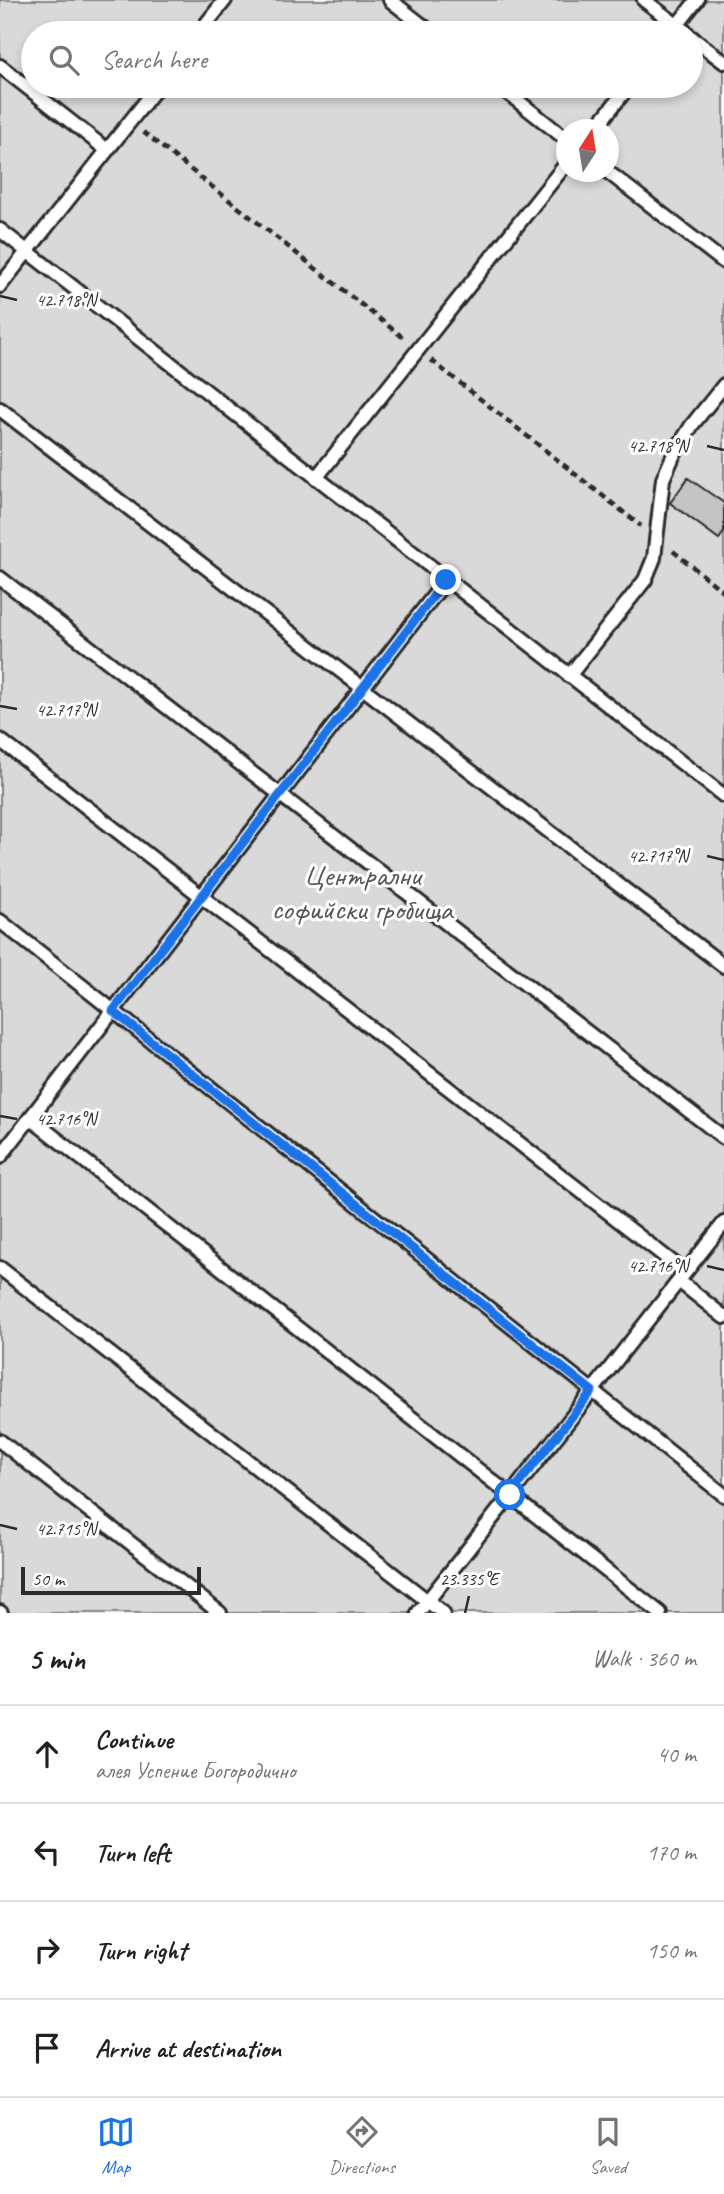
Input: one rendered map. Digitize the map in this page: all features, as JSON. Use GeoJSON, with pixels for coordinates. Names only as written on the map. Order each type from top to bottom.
{"type":"FeatureCollection","features":[{"type":"Feature","properties":{"kind":"lane"},"geometry":{"type":"LineString","coordinates":[[208,21],[225,0]]}},
{"type":"Feature","properties":{"kind":"lane"},"geometry":{"type":"LineString","coordinates":[[390,0],[417,21]]}},
{"type":"Feature","properties":{"kind":"lane"},"geometry":{"type":"LineString","coordinates":[[644,0],[667,21]]}},
{"type":"Feature","properties":{"kind":"lane"},"geometry":{"type":"LineString","coordinates":[[684,21],[697,0]]}},
{"type":"Feature","properties":{"kind":"lane"},"geometry":{"type":"LineString","coordinates":[[703,46],[724,62]]}},
{"type":"Feature","properties":{"kind":"lane"},"geometry":{"type":"LineString","coordinates":[[0,66],[21,82]]}},
{"type":"Feature","properties":{"kind":"lane"},"geometry":{"type":"LineString","coordinates":[[41,98],[107,150]]}},
{"type":"Feature","properties":{"kind":"lane"},"geometry":{"type":"LineString","coordinates":[[0,286],[148,98]]}},
{"type":"Feature","properties":{"kind":"lane"},"geometry":{"type":"LineString","coordinates":[[514,98],[556,131]]}},
{"type":"Feature","properties":{"kind":"lane"},"geometry":{"type":"LineString","coordinates":[[603,119],[619,98]]}},
{"type":"Feature","properties":{"kind":"lane"},"geometry":{"type":"LineString","coordinates":[[316,478],[556,177]]}},
{"type":"Feature","properties":{"kind":"lane"},"geometry":{"type":"LineString","coordinates":[[619,181],[724,262]]}},
{"type":"Feature","properties":{"kind":"lane"},"geometry":{"type":"LineString","coordinates":[[0,230],[724,796]]}},
{"type":"Feature","properties":{"kind":"lane"},"geometry":{"type":"LineString","coordinates":[[569,676],[645,580],[654,558],[663,479],[674,454],[692,425],[724,385]]}},
{"type":"Feature","properties":{"kind":"lane"},"geometry":{"type":"LineString","coordinates":[[0,409],[724,966]]}},
{"type":"Feature","properties":{"kind":"lane"},"geometry":{"type":"LineString","coordinates":[[0,578],[724,1138]]}},
{"type":"Feature","properties":{"kind":"lane"},"geometry":{"type":"LineString","coordinates":[[0,1157],[446,580]]}},
{"type":"Feature","properties":{"kind":"lane"},"geometry":{"type":"LineString","coordinates":[[0,740],[682,1277],[724,1317]]}},
{"type":"Feature","properties":{"kind":"lane"},"geometry":{"type":"LineString","coordinates":[[0,921],[724,1495]]}},
{"type":"Feature","properties":{"kind":"lane"},"geometry":{"type":"LineString","coordinates":[[30,1118],[660,1613]]}},
{"type":"Feature","properties":{"kind":"lane"},"geometry":{"type":"LineString","coordinates":[[418,1613],[724,1223]]}},
{"type":"Feature","properties":{"kind":"lane"},"geometry":{"type":"LineString","coordinates":[[0,1268],[443,1613]]}},
{"type":"Feature","properties":{"kind":"lane"},"geometry":{"type":"LineString","coordinates":[[0,1441],[220,1613]]}},
{"type":"Feature","properties":{"kind":"green space","name":"Централни софийски гробища"},"geometry":{"type":"Polygon","coordinates":[[[0,0],[724,0],[724,1613],[0,1613],[0,0]]]}},
{"type":"Feature","properties":{"kind":"building"},"geometry":{"type":"Polygon","coordinates":[[[688,478],[724,503],[724,532],[719,539],[670,503],[688,478]]]}},
{"type":"Feature","properties":{"kind":"route"},"geometry":{"type":"LineString","coordinates":[[446,580],[113,1011],[592,1391],[510,1495]]}}]}
